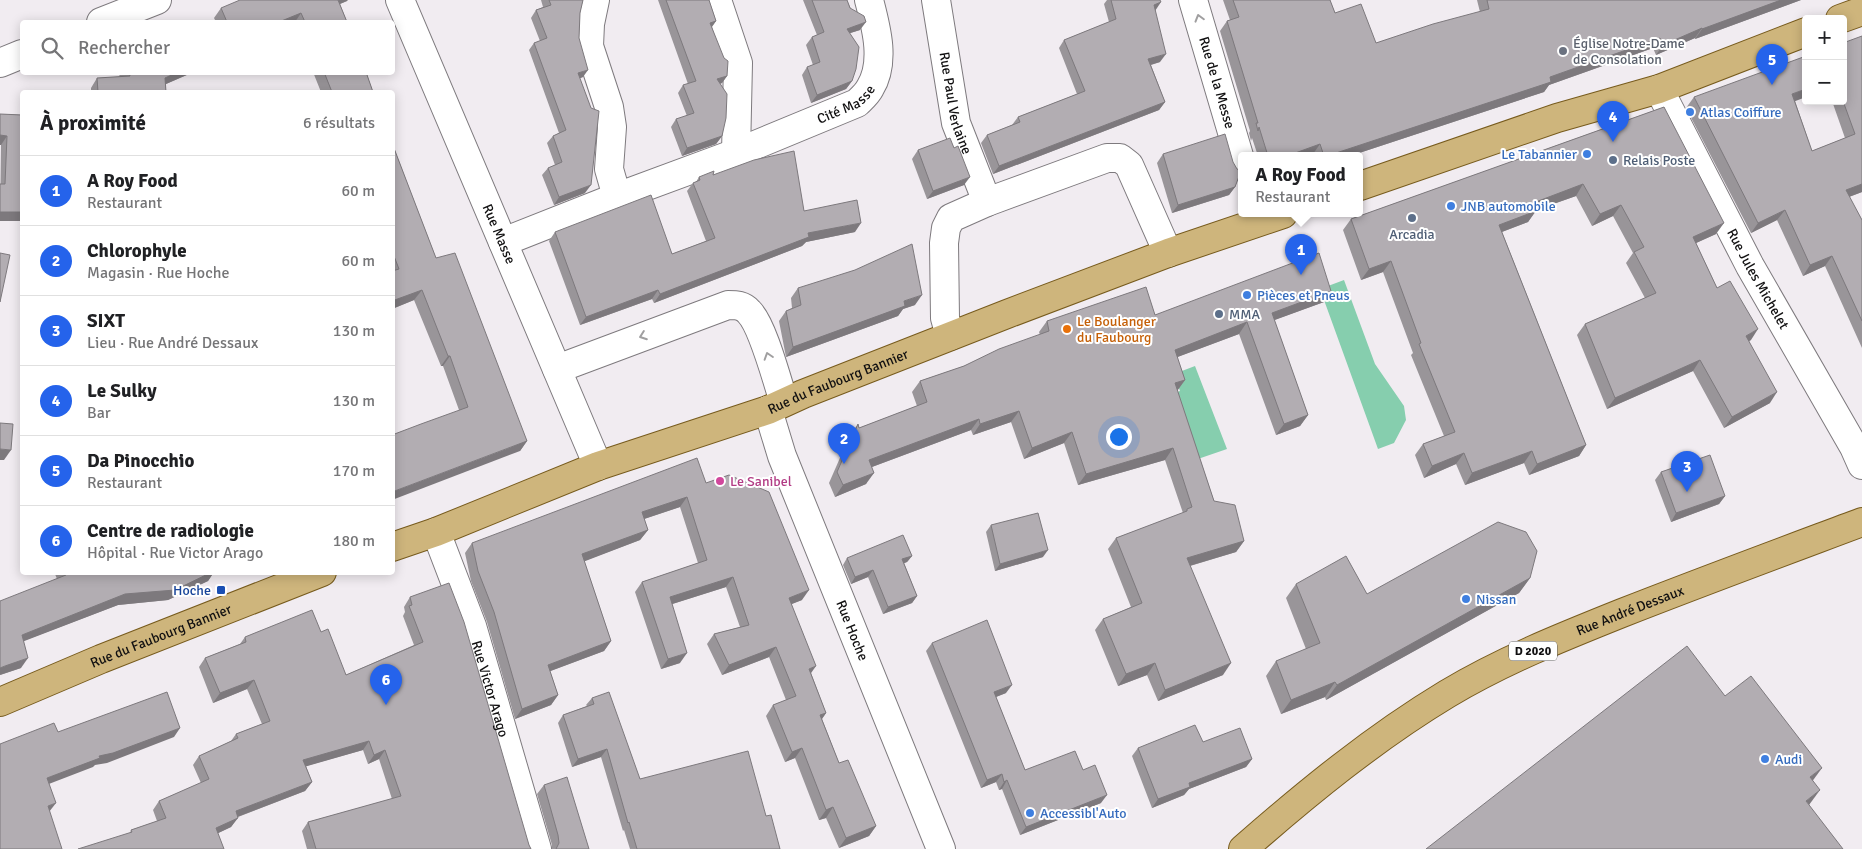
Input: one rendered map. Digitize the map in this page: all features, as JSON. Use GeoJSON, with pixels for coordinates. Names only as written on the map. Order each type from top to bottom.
{"type":"FeatureCollection","features":[{"type":"Feature","properties":{"kind":"main road"},"geometry":{"type":"LineString","coordinates":[[1847,16],[1862,11]]}},
{"type":"Feature","properties":{"kind":"main road"},"geometry":{"type":"LineString","coordinates":[[1363,185],[1556,118],[1659,89],[1802,34]]}},
{"type":"Feature","properties":{"kind":"main road","name":"Rue du Faubourg Bannier"},"geometry":{"type":"LineString","coordinates":[[395,546],[436,532],[598,466],[776,406],[950,336],[1266,217]]}},
{"type":"Feature","properties":{"kind":"main road","name":"Rue André Dessaux"},"geometry":{"type":"LineString","coordinates":[[1242,849],[1358,754],[1447,694],[1506,662],[1584,628],[1862,522]]}},
{"type":"Feature","properties":{"kind":"main road","name":"Rue du Faubourg Bannier"},"geometry":{"type":"LineString","coordinates":[[0,702],[101,659],[314,575]]}},
{"type":"Feature","properties":{"kind":"street"},"geometry":{"type":"LineString","coordinates":[[106,20],[156,0]]}},
{"type":"Feature","properties":{"kind":"street","name":"Rue Masse"},"geometry":{"type":"LineString","coordinates":[[400,0],[598,466]]}},
{"type":"Feature","properties":{"kind":"street"},"geometry":{"type":"LineString","coordinates":[[595,0],[590,24],[589,46],[609,107],[612,127],[609,169],[617,197]]}},
{"type":"Feature","properties":{"kind":"street"},"geometry":{"type":"LineString","coordinates":[[717,0],[738,62],[736,154]]}},
{"type":"Feature","properties":{"kind":"street","name":"Cité Masse"},"geometry":{"type":"LineString","coordinates":[[503,242],[617,197],[736,154],[857,103],[870,88],[878,68],[878,32],[869,0]]}},
{"type":"Feature","properties":{"kind":"street","name":"Rue Paul Verlaine"},"geometry":{"type":"LineString","coordinates":[[936,0],[947,78],[956,123],[987,202]]}},
{"type":"Feature","properties":{"kind":"street","name":"Rue de la Messe"},"geometry":{"type":"LineString","coordinates":[[1193,0],[1238,152]]}},
{"type":"Feature","properties":{"kind":"street"},"geometry":{"type":"LineString","coordinates":[[0,63],[20,55]]}},
{"type":"Feature","properties":{"kind":"street","name":"Rue Jules Michelet"},"geometry":{"type":"LineString","coordinates":[[1659,89],[1750,266],[1854,447],[1862,465]]}},
{"type":"Feature","properties":{"kind":"street"},"geometry":{"type":"LineString","coordinates":[[950,336],[945,318],[944,243],[946,228],[951,218],[987,202],[1107,158],[1120,158],[1129,165],[1168,253]]}},
{"type":"Feature","properties":{"kind":"street","name":"Rue Hoche"},"geometry":{"type":"LineString","coordinates":[[557,369],[728,305],[740,305],[749,312],[758,325],[776,406],[782,456],[941,849]]}},
{"type":"Feature","properties":{"kind":"street","name":"Rue Victor Arago"},"geometry":{"type":"LineString","coordinates":[[436,532],[472,626],[537,849]]}},
{"type":"Feature","properties":{"kind":"green space"},"geometry":{"type":"Polygon","coordinates":[[[1344,280],[1375,364],[1404,406],[1406,420],[1394,443],[1378,449],[1320,289],[1344,280]]]}},
{"type":"Feature","properties":{"kind":"green space"},"geometry":{"type":"Polygon","coordinates":[[[1195,366],[1227,449],[1192,461],[1169,395],[1180,391],[1174,374],[1195,366]]]}},
{"type":"Feature","properties":{"kind":"building"},"geometry":{"type":"Polygon","coordinates":[[[240,0],[338,0],[346,20],[304,20],[301,13],[284,20],[226,20],[221,8],[240,0]]]}},
{"type":"Feature","properties":{"kind":"building"},"geometry":{"type":"Polygon","coordinates":[[[549,0],[583,0],[580,13],[579,38],[588,70],[578,73],[591,108],[599,111],[591,185],[559,197],[548,168],[562,162],[553,136],[566,130],[534,43],[547,38],[536,10],[551,5],[549,0]]]}},
{"type":"Feature","properties":{"kind":"building"},"geometry":{"type":"Polygon","coordinates":[[[666,0],[709,0],[716,21],[710,23],[724,58],[728,61],[727,76],[717,79],[727,94],[726,118],[722,136],[687,148],[676,119],[694,113],[683,85],[696,81],[666,0]]]}},
{"type":"Feature","properties":{"kind":"building"},"geometry":{"type":"Polygon","coordinates":[[[812,0],[847,0],[850,8],[864,16],[866,22],[847,29],[859,47],[852,81],[817,95],[807,67],[820,62],[812,37],[824,32],[812,0]]]}},
{"type":"Feature","properties":{"kind":"building"},"geometry":{"type":"Polygon","coordinates":[[[1111,0],[1160,0],[1161,2],[1154,5],[1166,54],[1148,59],[1165,102],[999,166],[987,135],[1020,122],[1018,117],[1085,91],[1064,40],[1116,19],[1111,0]]]}},
{"type":"Feature","properties":{"kind":"building"},"geometry":{"type":"Polygon","coordinates":[[[1233,0],[1330,0],[1335,13],[1361,4],[1376,43],[1433,24],[1489,9],[1487,0],[1781,0],[1702,28],[1663,45],[1660,38],[1550,77],[1551,82],[1339,152],[1323,152],[1320,144],[1298,152],[1267,152],[1259,127],[1258,131],[1256,123],[1258,123],[1227,21],[1239,17],[1233,0]]]}},
{"type":"Feature","properties":{"kind":"building"},"geometry":{"type":"Polygon","coordinates":[[[1862,36],[1862,184],[1846,190],[1862,220],[1862,321],[1832,256],[1810,265],[1785,210],[1758,223],[1694,97],[1802,57],[1802,90],[1792,94],[1812,151],[1855,134],[1844,105],[1847,105],[1847,42],[1862,36]]]}},
{"type":"Feature","properties":{"kind":"building"},"geometry":{"type":"Polygon","coordinates":[[[172,75],[165,78],[166,90],[98,90],[97,78],[172,75]]]}},
{"type":"Feature","properties":{"kind":"building"},"geometry":{"type":"Polygon","coordinates":[[[325,75],[367,75],[372,90],[331,90],[325,75]]]}},
{"type":"Feature","properties":{"kind":"building"},"geometry":{"type":"Polygon","coordinates":[[[1664,107],[1724,223],[1693,237],[1717,288],[1730,281],[1758,329],[1746,336],[1777,392],[1732,417],[1700,360],[1615,398],[1585,324],[1656,293],[1634,252],[1644,247],[1621,205],[1600,214],[1583,184],[1533,203],[1536,211],[1499,225],[1586,445],[1537,464],[1532,451],[1472,473],[1464,453],[1432,466],[1423,444],[1455,432],[1419,344],[1421,343],[1391,261],[1369,269],[1351,219],[1363,217],[1363,215],[1664,107]]]}},
{"type":"Feature","properties":{"kind":"building"},"geometry":{"type":"Polygon","coordinates":[[[0,114],[20,115],[20,212],[0,212],[0,184],[5,184],[7,136],[0,135],[0,114]]]}},
{"type":"Feature","properties":{"kind":"building"},"geometry":{"type":"Polygon","coordinates":[[[1225,134],[1233,162],[1238,170],[1238,179],[1235,187],[1178,205],[1163,154],[1225,134]]]}},
{"type":"Feature","properties":{"kind":"building"},"geometry":{"type":"Polygon","coordinates":[[[950,138],[954,148],[958,146],[970,177],[933,191],[918,150],[950,138]]]}},
{"type":"Feature","properties":{"kind":"building"},"geometry":{"type":"Polygon","coordinates":[[[395,151],[436,258],[455,253],[527,441],[395,491],[395,434],[468,407],[450,356],[448,356],[422,290],[395,300],[395,270],[399,269],[395,259],[395,151]]]}},
{"type":"Feature","properties":{"kind":"building"},"geometry":{"type":"Polygon","coordinates":[[[794,151],[804,211],[857,200],[861,223],[808,233],[809,237],[660,294],[658,290],[586,317],[555,232],[651,195],[672,254],[715,238],[693,183],[700,180],[699,177],[714,171],[713,175],[754,160],[794,151]]]}},
{"type":"Feature","properties":{"kind":"building"},"geometry":{"type":"Polygon","coordinates":[[[912,244],[922,295],[904,301],[905,306],[793,347],[786,311],[801,305],[798,288],[855,270],[912,244]]]}},
{"type":"Feature","properties":{"kind":"building"},"geometry":{"type":"Polygon","coordinates":[[[0,253],[10,255],[0,302],[0,253]]]}},
{"type":"Feature","properties":{"kind":"building"},"geometry":{"type":"Polygon","coordinates":[[[1319,253],[1331,291],[1272,313],[1308,415],[1284,424],[1247,322],[1175,350],[1185,380],[1175,383],[1214,501],[1235,505],[1244,541],[1187,558],[1231,663],[1165,690],[1155,663],[1126,674],[1103,619],[1142,603],[1116,538],[1187,511],[1187,509],[1192,507],[1173,448],[1086,474],[1072,432],[1032,448],[1019,411],[980,424],[979,419],[869,460],[874,473],[843,485],[837,472],[858,424],[859,428],[927,402],[920,381],[964,366],[999,349],[1049,331],[1047,321],[1146,287],[1155,315],[1319,253]]]}},
{"type":"Feature","properties":{"kind":"building"},"geometry":{"type":"Polygon","coordinates":[[[0,423],[13,424],[11,450],[0,449],[0,423]]]}},
{"type":"Feature","properties":{"kind":"building"},"geometry":{"type":"Polygon","coordinates":[[[1710,455],[1725,496],[1676,513],[1661,472],[1710,455]]]}},
{"type":"Feature","properties":{"kind":"building"},"geometry":{"type":"Polygon","coordinates":[[[697,458],[706,483],[729,475],[769,492],[809,590],[789,598],[816,666],[809,669],[826,713],[820,715],[839,763],[848,760],[876,826],[846,838],[833,807],[826,810],[802,748],[792,752],[773,705],[796,696],[776,647],[729,665],[714,634],[749,625],[733,577],[670,597],[687,653],[668,659],[642,582],[707,560],[687,497],[642,512],[648,530],[582,554],[611,641],[548,665],[558,695],[522,709],[494,612],[478,571],[472,543],[697,458]]]}},
{"type":"Feature","properties":{"kind":"building"},"geometry":{"type":"Polygon","coordinates":[[[1038,513],[1048,550],[1000,564],[991,525],[1038,513]]]}},
{"type":"Feature","properties":{"kind":"building"},"geometry":{"type":"Polygon","coordinates":[[[1498,522],[1526,532],[1537,551],[1530,578],[1337,685],[1335,682],[1291,700],[1276,661],[1320,643],[1296,584],[1346,556],[1367,594],[1498,522]]]}},
{"type":"Feature","properties":{"kind":"building"},"geometry":{"type":"Polygon","coordinates":[[[903,535],[912,556],[902,559],[917,596],[888,607],[873,570],[855,577],[847,558],[903,535]]]}},
{"type":"Feature","properties":{"kind":"building"},"geometry":{"type":"Polygon","coordinates":[[[66,575],[206,575],[175,590],[125,594],[22,635],[28,658],[0,668],[0,601],[66,575]]]}},
{"type":"Feature","properties":{"kind":"building"},"geometry":{"type":"Polygon","coordinates":[[[449,583],[464,622],[531,849],[316,849],[308,822],[401,796],[385,750],[374,755],[369,741],[303,760],[312,782],[236,811],[238,818],[216,828],[224,849],[78,849],[132,832],[131,830],[166,818],[159,801],[209,779],[199,756],[238,738],[236,734],[270,721],[254,680],[220,693],[205,658],[246,642],[245,637],[312,610],[321,632],[328,629],[346,675],[423,642],[409,606],[412,605],[410,597],[449,583]]]}},
{"type":"Feature","properties":{"kind":"building"},"geometry":{"type":"Polygon","coordinates":[[[987,620],[1012,685],[994,692],[1025,770],[1075,751],[1083,770],[1095,765],[1107,795],[1026,827],[1007,780],[1004,782],[1002,774],[987,780],[932,643],[987,620]]]}},
{"type":"Feature","properties":{"kind":"building"},"geometry":{"type":"Polygon","coordinates":[[[1687,646],[1725,696],[1751,676],[1822,768],[1810,777],[1820,790],[1806,801],[1843,849],[1426,849],[1687,646]]]}},
{"type":"Feature","properties":{"kind":"building"},"geometry":{"type":"Polygon","coordinates":[[[167,692],[180,728],[113,753],[99,756],[100,758],[47,778],[56,803],[48,806],[62,849],[0,849],[0,744],[54,723],[58,732],[167,692]]]}},
{"type":"Feature","properties":{"kind":"building"},"geometry":{"type":"Polygon","coordinates":[[[609,692],[640,779],[748,751],[766,816],[771,815],[780,849],[637,849],[607,749],[578,759],[563,715],[594,704],[592,698],[609,692]]]}},
{"type":"Feature","properties":{"kind":"building"},"geometry":{"type":"Polygon","coordinates":[[[1195,725],[1203,742],[1240,728],[1252,759],[1189,783],[1190,787],[1158,799],[1138,748],[1195,725]]]}},
{"type":"Feature","properties":{"kind":"building"},"geometry":{"type":"Polygon","coordinates":[[[567,777],[589,849],[556,849],[559,843],[558,835],[544,785],[567,777]]]}},
{"type":"Feature","properties":{"kind":"place","name":"Église Notre-Dame de Consolation"},"geometry":{"type":"Point","coordinates":[1563,51]}},
{"type":"Feature","properties":{"kind":"place","name":"Da Pinocchio"},"geometry":{"type":"Point","coordinates":[1772,85]}},
{"type":"Feature","properties":{"kind":"place","name":"Atlas Coiffure"},"geometry":{"type":"Point","coordinates":[1690,112]}},
{"type":"Feature","properties":{"kind":"place","name":"Le Sulky"},"geometry":{"type":"Point","coordinates":[1613,142]}},
{"type":"Feature","properties":{"kind":"place","name":"Le Tabannier"},"geometry":{"type":"Point","coordinates":[1587,154]}},
{"type":"Feature","properties":{"kind":"place","name":"Relais Poste"},"geometry":{"type":"Point","coordinates":[1613,160]}},
{"type":"Feature","properties":{"kind":"place","name":"JNB automobile"},"geometry":{"type":"Point","coordinates":[1451,206]}},
{"type":"Feature","properties":{"kind":"place","name":"Arcadia"},"geometry":{"type":"Point","coordinates":[1412,218]}},
{"type":"Feature","properties":{"kind":"place","name":"A Roy Food"},"geometry":{"type":"Point","coordinates":[1301,275]}},
{"type":"Feature","properties":{"kind":"place","name":"Pièces et Pneus"},"geometry":{"type":"Point","coordinates":[1247,295]}},
{"type":"Feature","properties":{"kind":"place","name":"MMA"},"geometry":{"type":"Point","coordinates":[1219,314]}},
{"type":"Feature","properties":{"kind":"place","name":"Le Boulanger du Faubourg"},"geometry":{"type":"Point","coordinates":[1067,329]}},
{"type":"Feature","properties":{"kind":"place","name":"Chlorophyle"},"geometry":{"type":"Point","coordinates":[844,464]}},
{"type":"Feature","properties":{"kind":"place","name":"Le Sanibel"},"geometry":{"type":"Point","coordinates":[720,481]}},
{"type":"Feature","properties":{"kind":"place","name":"SIXT"},"geometry":{"type":"Point","coordinates":[1687,492]}},
{"type":"Feature","properties":{"kind":"place","name":"Hoche"},"geometry":{"type":"Point","coordinates":[221,590]}},
{"type":"Feature","properties":{"kind":"place","name":"Nissan"},"geometry":{"type":"Point","coordinates":[1466,599]}},
{"type":"Feature","properties":{"kind":"place","name":"Centre de radiologie"},"geometry":{"type":"Point","coordinates":[386,705]}},
{"type":"Feature","properties":{"kind":"place","name":"Audi"},"geometry":{"type":"Point","coordinates":[1765,759]}},
{"type":"Feature","properties":{"kind":"place","name":"Accessibl'Auto"},"geometry":{"type":"Point","coordinates":[1030,813]}}]}
